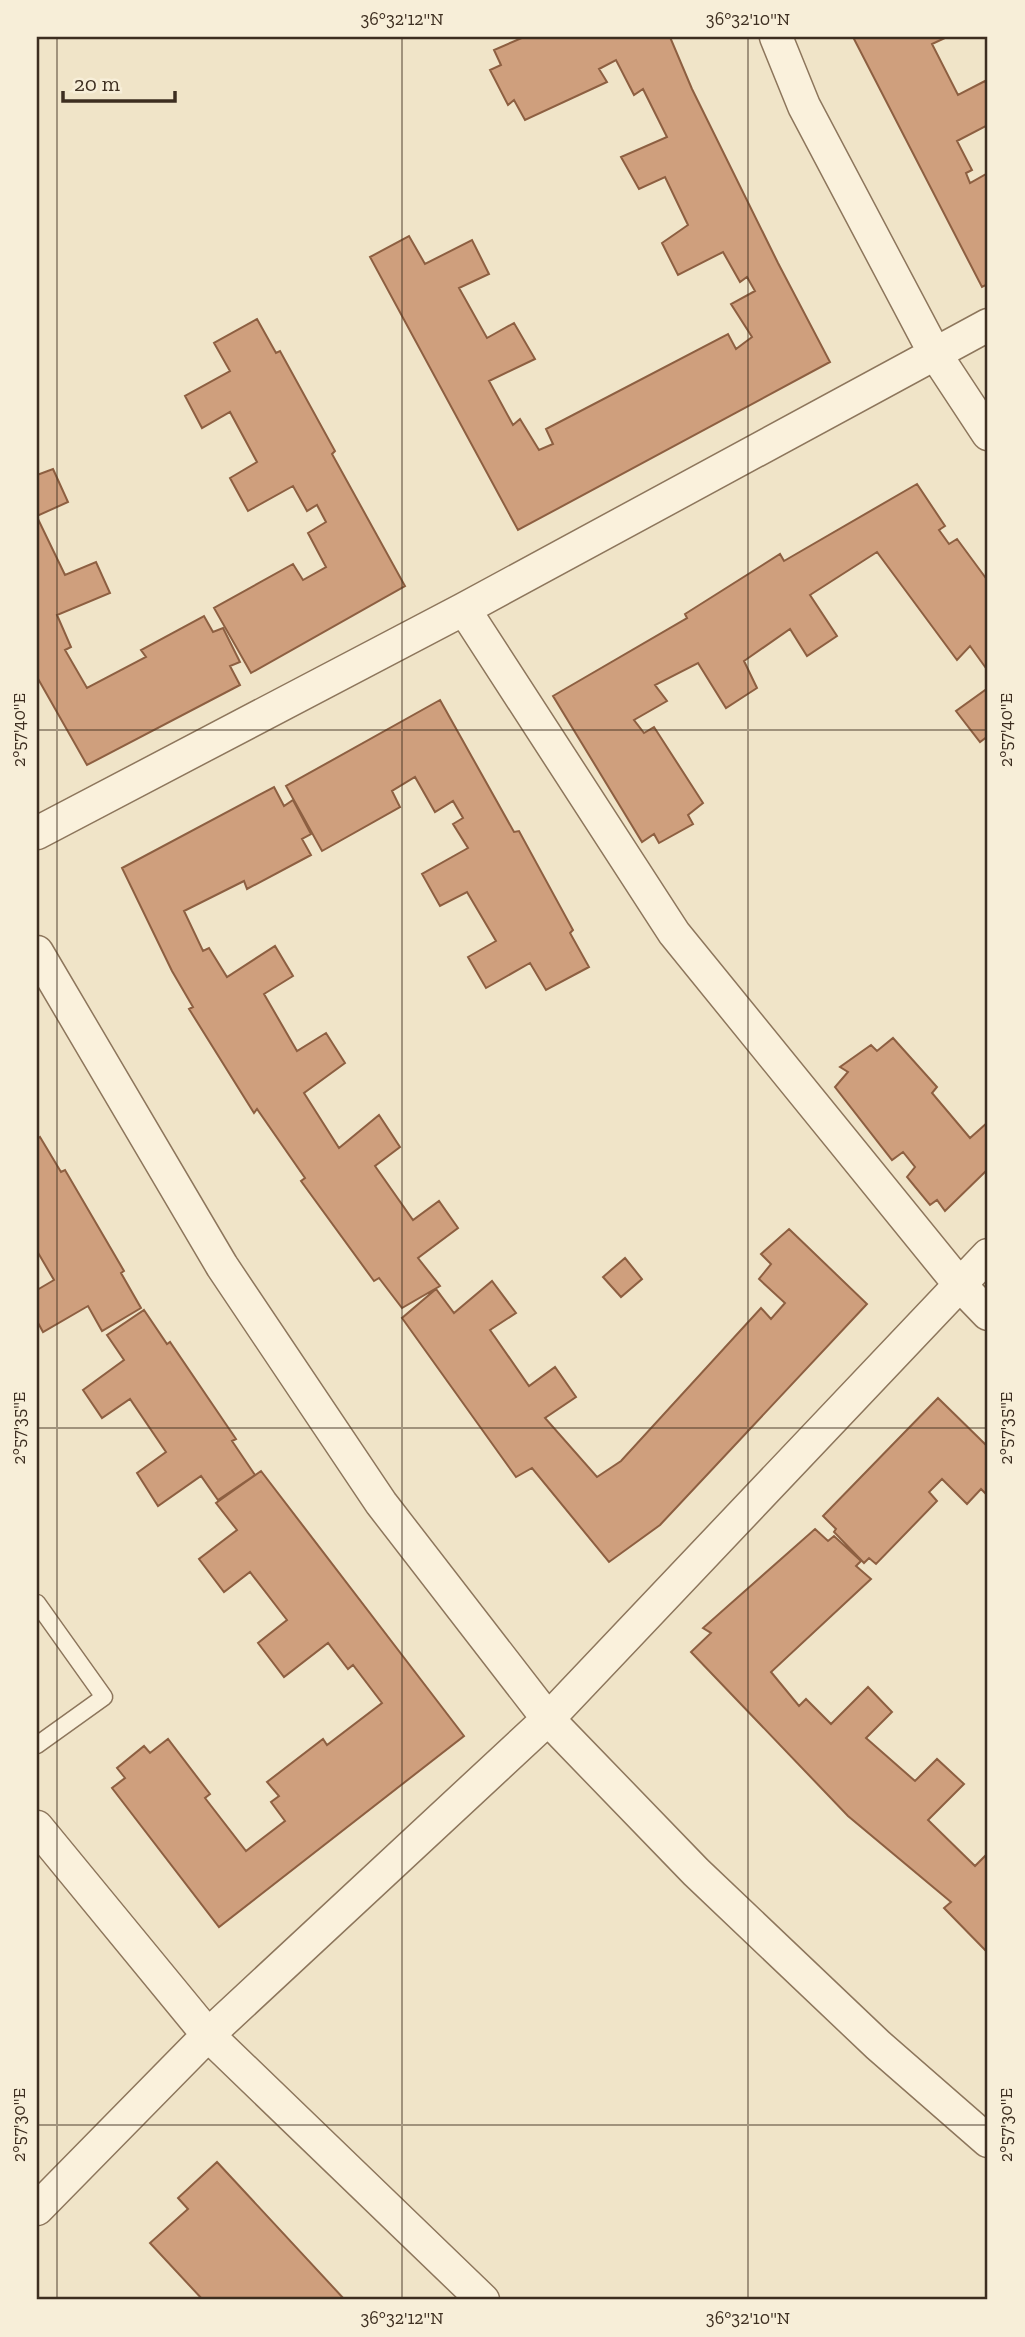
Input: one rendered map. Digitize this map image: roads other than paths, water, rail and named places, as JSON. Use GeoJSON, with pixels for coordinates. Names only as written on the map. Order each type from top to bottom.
{"type":"FeatureCollection","features":[{"type":"Feature","properties":{"kind":"street"},"geometry":{"type":"LineString","coordinates":[[776,37],[803,106],[934,352],[988,434]]}},
{"type":"Feature","properties":{"kind":"street"},"geometry":{"type":"LineString","coordinates":[[37,833],[464,609],[988,325]]}},
{"type":"Feature","properties":{"kind":"street"},"geometry":{"type":"LineString","coordinates":[[464,609],[674,933],[960,1285],[988,1314]]}},
{"type":"Feature","properties":{"kind":"street"},"geometry":{"type":"LineString","coordinates":[[37,951],[222,1266],[381,1503],[548,1719],[706,1882],[877,2045],[988,2141]]}},
{"type":"Feature","properties":{"kind":"street"},"geometry":{"type":"LineString","coordinates":[[37,2209],[208,2035],[548,1719],[988,1255]]}},
{"type":"Feature","properties":{"kind":"street"},"geometry":{"type":"LineString","coordinates":[[37,1827],[208,2035],[483,2300]]}},
{"type":"Feature","properties":{"kind":"lane"},"geometry":{"type":"LineString","coordinates":[[37,1603],[104,1697],[37,1745]]}}]}
